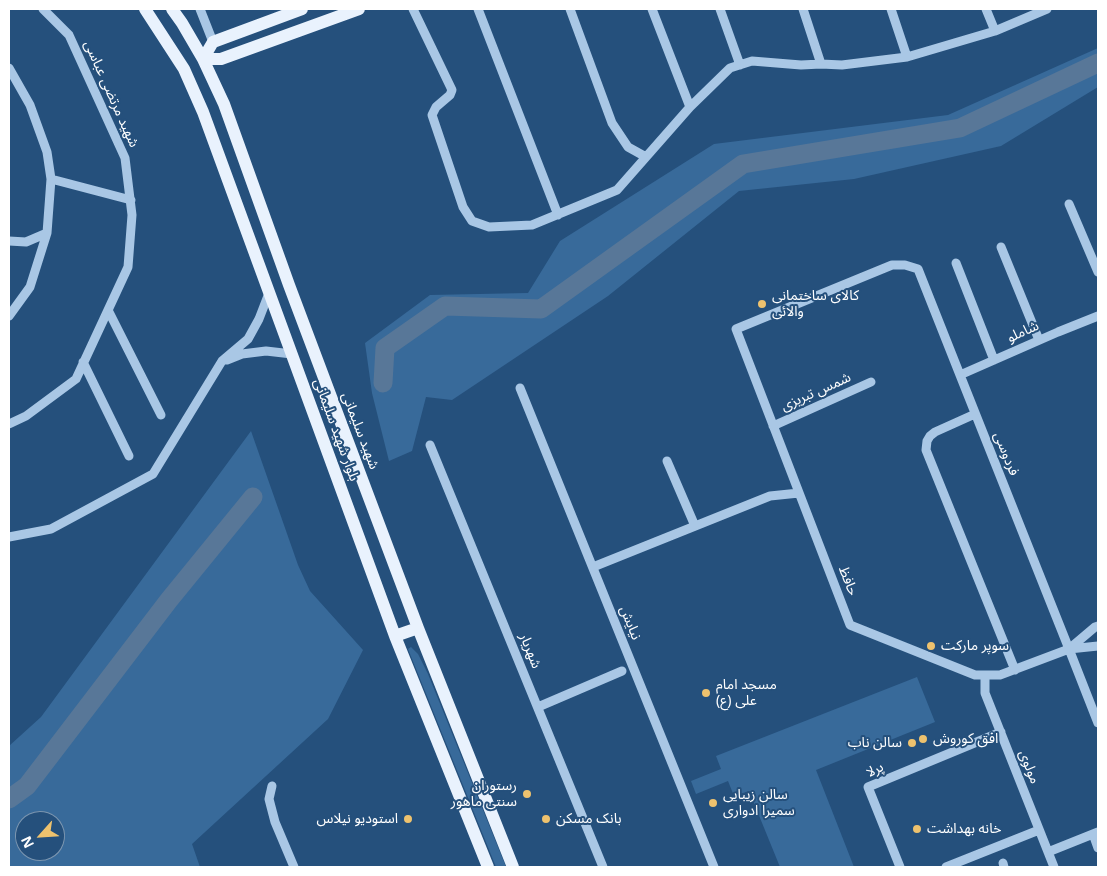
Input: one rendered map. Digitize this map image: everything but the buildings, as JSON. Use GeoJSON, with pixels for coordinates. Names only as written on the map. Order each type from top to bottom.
{"type":"FeatureCollection","features":[{"type":"Feature","properties":{"kind":"main road","name":"بلوار شهید سلیمانی"},"geometry":{"type":"LineString","coordinates":[[145,9],[184,70],[203,112],[395,636],[488,867]]}},
{"type":"Feature","properties":{"kind":"main road","name":"شهید سلیمانی"},"geometry":{"type":"LineString","coordinates":[[172,9],[203,59],[224,104],[288,284],[418,628],[513,867]]}},
{"type":"Feature","properties":{"kind":"main road"},"geometry":{"type":"LineString","coordinates":[[203,59],[218,40],[302,9]]}},
{"type":"Feature","properties":{"kind":"main road"},"geometry":{"type":"LineString","coordinates":[[203,59],[226,57],[359,9]]}},
{"type":"Feature","properties":{"kind":"main road"},"geometry":{"type":"LineString","coordinates":[[218,40],[226,57]]}},
{"type":"Feature","properties":{"kind":"main road"},"geometry":{"type":"LineString","coordinates":[[395,636],[418,628]]}},
{"type":"Feature","properties":{"kind":"street","name":"شهید مرتضی عباسی"},"geometry":{"type":"LineString","coordinates":[[9,424],[26,416],[76,379],[128,267],[132,214],[125,158],[69,36],[43,9]]}},
{"type":"Feature","properties":{"kind":"street"},"geometry":{"type":"LineString","coordinates":[[200,9],[218,40]]}},
{"type":"Feature","properties":{"kind":"street"},"geometry":{"type":"LineString","coordinates":[[413,9],[452,90],[450,95],[436,107],[432,114],[463,207],[472,221],[489,227],[532,225],[617,190],[690,106],[730,68],[752,61],[801,65],[842,65],[907,57],[995,30],[1048,9]]}},
{"type":"Feature","properties":{"kind":"street"},"geometry":{"type":"LineString","coordinates":[[478,9],[558,215]]}},
{"type":"Feature","properties":{"kind":"street"},"geometry":{"type":"LineString","coordinates":[[570,9],[612,123],[628,147],[646,157]]}},
{"type":"Feature","properties":{"kind":"street"},"geometry":{"type":"LineString","coordinates":[[652,9],[690,106]]}},
{"type":"Feature","properties":{"kind":"street"},"geometry":{"type":"LineString","coordinates":[[720,9],[740,65]]}},
{"type":"Feature","properties":{"kind":"street"},"geometry":{"type":"LineString","coordinates":[[803,9],[822,64]]}},
{"type":"Feature","properties":{"kind":"street"},"geometry":{"type":"LineString","coordinates":[[891,9],[907,57]]}},
{"type":"Feature","properties":{"kind":"street"},"geometry":{"type":"LineString","coordinates":[[986,9],[995,30]]}},
{"type":"Feature","properties":{"kind":"street"},"geometry":{"type":"LineString","coordinates":[[9,68],[30,105],[47,152],[51,179],[46,233],[30,287],[9,316]]}},
{"type":"Feature","properties":{"kind":"street"},"geometry":{"type":"LineString","coordinates":[[51,179],[130,200]]}},
{"type":"Feature","properties":{"kind":"street"},"geometry":{"type":"LineString","coordinates":[[1069,204],[1098,272]]}},
{"type":"Feature","properties":{"kind":"street"},"geometry":{"type":"LineString","coordinates":[[9,241],[26,242],[46,233]]}},
{"type":"Feature","properties":{"kind":"street"},"geometry":{"type":"LineString","coordinates":[[1001,247],[1039,340]]}},
{"type":"Feature","properties":{"kind":"street"},"geometry":{"type":"LineString","coordinates":[[956,263],[994,360]]}},
{"type":"Feature","properties":{"kind":"street","name":"فردوسی"},"geometry":{"type":"LineString","coordinates":[[736,329],[892,265],[905,265],[918,269],[1098,723]]}},
{"type":"Feature","properties":{"kind":"street"},"geometry":{"type":"LineString","coordinates":[[9,537],[51,529],[152,474],[222,361],[248,339],[269,293]]}},
{"type":"Feature","properties":{"kind":"street"},"geometry":{"type":"LineString","coordinates":[[108,310],[160,415]]}},
{"type":"Feature","properties":{"kind":"street","name":"شاملو"},"geometry":{"type":"LineString","coordinates":[[960,375],[1098,316]]}},
{"type":"Feature","properties":{"kind":"street","name":"حافظ"},"geometry":{"type":"LineString","coordinates":[[736,329],[850,625],[975,675],[1000,675],[1069,649],[1098,644]]}},
{"type":"Feature","properties":{"kind":"street"},"geometry":{"type":"LineString","coordinates":[[222,361],[242,354],[266,351],[292,354]]}},
{"type":"Feature","properties":{"kind":"street"},"geometry":{"type":"LineString","coordinates":[[83,362],[129,456]]}},
{"type":"Feature","properties":{"kind":"street","name":"شمس تبریزی"},"geometry":{"type":"LineString","coordinates":[[773,426],[871,382]]}},
{"type":"Feature","properties":{"kind":"street","name":"نیایش"},"geometry":{"type":"LineString","coordinates":[[520,388],[714,867]]}},
{"type":"Feature","properties":{"kind":"street"},"geometry":{"type":"LineString","coordinates":[[975,414],[935,432],[927,440],[926,450],[1015,670]]}},
{"type":"Feature","properties":{"kind":"street","name":"شهریار"},"geometry":{"type":"LineString","coordinates":[[430,445],[603,867]]}},
{"type":"Feature","properties":{"kind":"street"},"geometry":{"type":"LineString","coordinates":[[667,462],[695,526]]}},
{"type":"Feature","properties":{"kind":"street"},"geometry":{"type":"LineString","coordinates":[[593,567],[770,496],[799,493]]}},
{"type":"Feature","properties":{"kind":"street"},"geometry":{"type":"LineString","coordinates":[[1097,626],[1092,635],[1098,644]]}},
{"type":"Feature","properties":{"kind":"street","name":"حافظ"},"geometry":{"type":"LineString","coordinates":[[1069,649],[1097,626]]}},
{"type":"Feature","properties":{"kind":"street"},"geometry":{"type":"LineString","coordinates":[[538,706],[622,671]]}},
{"type":"Feature","properties":{"kind":"street","name":"مولوی"},"geometry":{"type":"LineString","coordinates":[[985,675],[985,693],[1054,867]]}},
{"type":"Feature","properties":{"kind":"street","name":"پرلا"},"geometry":{"type":"LineString","coordinates":[[900,867],[868,787],[1001,732]]}},
{"type":"Feature","properties":{"kind":"street"},"geometry":{"type":"LineString","coordinates":[[272,786],[269,798],[275,822],[294,867]]}},
{"type":"Feature","properties":{"kind":"street"},"geometry":{"type":"LineString","coordinates":[[948,867],[1039,830]]}},
{"type":"Feature","properties":{"kind":"street"},"geometry":{"type":"LineString","coordinates":[[1048,852],[1096,833],[1098,848]]}},
{"type":"Feature","properties":{"kind":"shaded area"},"geometry":{"type":"Polygon","coordinates":[[[1098,48],[1098,87],[1001,146],[854,179],[739,191],[608,296],[452,400],[426,397],[412,451],[389,461],[372,393],[365,343],[430,295],[528,293],[560,241],[714,144],[948,115],[1098,48]]]}},
{"type":"Feature","properties":{"kind":"shaded area"},"geometry":{"type":"Polygon","coordinates":[[[251,431],[298,565],[310,591],[363,650],[328,719],[192,844],[200,867],[9,867],[9,746],[41,717],[251,431]]]}},
{"type":"Feature","properties":{"kind":"shaded area"},"geometry":{"type":"Polygon","coordinates":[[[411,647],[418,654],[428,674],[506,867],[496,867],[408,649],[411,647]]]}},
{"type":"Feature","properties":{"kind":"shaded area"},"geometry":{"type":"Polygon","coordinates":[[[917,677],[935,722],[816,770],[854,867],[780,867],[749,791],[734,796],[728,781],[696,794],[691,781],[721,769],[716,756],[917,677]]]}},
{"type":"Feature","properties":{"kind":"waterway"},"geometry":{"type":"LineString","coordinates":[[383,383],[385,348],[445,306],[541,309],[743,164],[960,128],[1098,63]]}},
{"type":"Feature","properties":{"kind":"waterway"},"geometry":{"type":"LineString","coordinates":[[9,799],[27,786],[169,600],[253,497]]}},
{"type":"Feature","properties":{"kind":"place","name":"کالای ساختمانی والائی"},"geometry":{"type":"Point","coordinates":[762,304]}},
{"type":"Feature","properties":{"kind":"place","name":"سوپر مارکت"},"geometry":{"type":"Point","coordinates":[931,646]}},
{"type":"Feature","properties":{"kind":"place","name":"مسجد امام علی (ع)"},"geometry":{"type":"Point","coordinates":[706,693]}},
{"type":"Feature","properties":{"kind":"place","name":"افق کوروش"},"geometry":{"type":"Point","coordinates":[923,739]}},
{"type":"Feature","properties":{"kind":"place","name":"سالن ناب"},"geometry":{"type":"Point","coordinates":[912,743]}},
{"type":"Feature","properties":{"kind":"place","name":"رستوران سنتی ماهور"},"geometry":{"type":"Point","coordinates":[527,794]}},
{"type":"Feature","properties":{"kind":"place","name":"سالن زیبایی سمیرا ادواری"},"geometry":{"type":"Point","coordinates":[713,803]}},
{"type":"Feature","properties":{"kind":"place","name":"استودیو نیلاس"},"geometry":{"type":"Point","coordinates":[408,819]}},
{"type":"Feature","properties":{"kind":"place","name":"بانک مسکن"},"geometry":{"type":"Point","coordinates":[546,819]}},
{"type":"Feature","properties":{"kind":"place","name":"خانه بهداشت"},"geometry":{"type":"Point","coordinates":[917,829]}}]}
